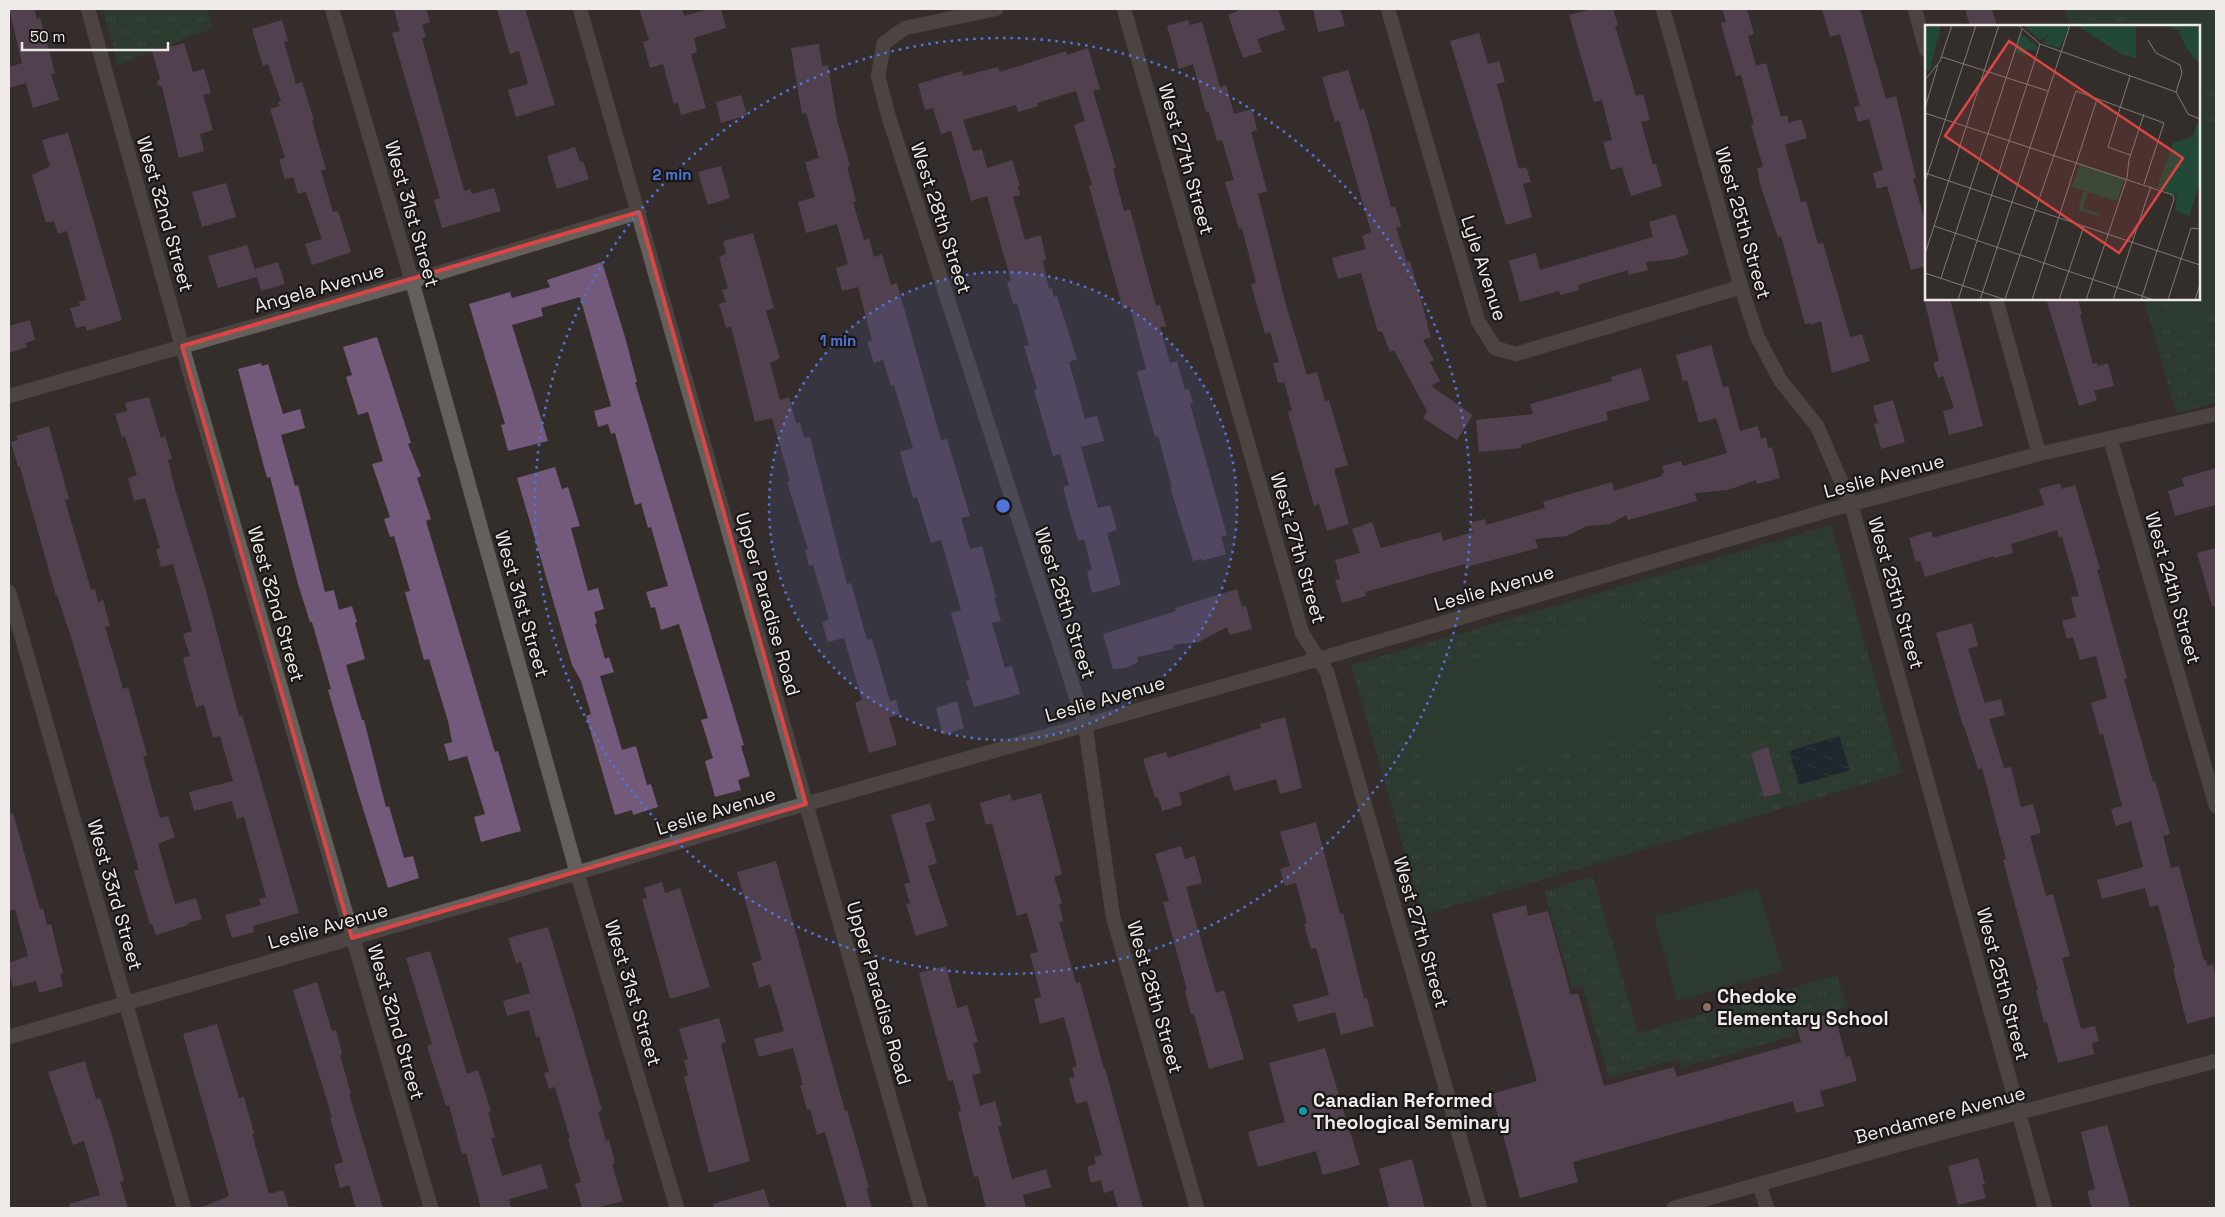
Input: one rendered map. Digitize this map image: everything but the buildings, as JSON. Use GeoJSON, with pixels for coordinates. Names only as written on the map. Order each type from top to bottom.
{"type":"FeatureCollection","features":[{"type":"Feature","properties":{"kind":"street","name":"West 32nd Street"},"geometry":{"type":"LineString","coordinates":[[88,9],[182,346],[431,1208]]}},
{"type":"Feature","properties":{"kind":"street","name":"West 31st Street"},"geometry":{"type":"LineString","coordinates":[[332,9],[412,281],[577,873],[677,1208]]}},
{"type":"Feature","properties":{"kind":"street","name":"Upper Paradise Road"},"geometry":{"type":"LineString","coordinates":[[580,9],[921,1208]]}},
{"type":"Feature","properties":{"kind":"street","name":"West 28th Street"},"geometry":{"type":"LineString","coordinates":[[996,9],[905,28],[884,43],[878,76],[889,118],[1084,724],[1112,917],[1197,1208]]}},
{"type":"Feature","properties":{"kind":"street","name":"West 27th Street"},"geometry":{"type":"LineString","coordinates":[[1124,9],[1302,633],[1327,672],[1480,1208]]}},
{"type":"Feature","properties":{"kind":"street","name":"Lyle Avenue"},"geometry":{"type":"LineString","coordinates":[[1388,9],[1478,321],[1495,348],[1516,354],[1741,287]]}},
{"type":"Feature","properties":{"kind":"street","name":"West 25th Street"},"geometry":{"type":"LineString","coordinates":[[1663,9],[1741,287],[1757,336],[1780,380],[1817,426],[1852,504],[2045,1208]]}},
{"type":"Feature","properties":{"kind":"street"},"geometry":{"type":"LineString","coordinates":[[1915,9],[1925,46]]}},
{"type":"Feature","properties":{"kind":"street","name":"Angela Avenue"},"geometry":{"type":"LineString","coordinates":[[9,396],[412,281],[639,212]]}},
{"type":"Feature","properties":{"kind":"street"},"geometry":{"type":"LineString","coordinates":[[1996,300],[2038,454]]}},
{"type":"Feature","properties":{"kind":"street","name":"Leslie Avenue"},"geometry":{"type":"LineString","coordinates":[[9,1037],[577,873],[806,804],[1319,659],[1852,504],[2038,454],[2216,414]]}},
{"type":"Feature","properties":{"kind":"street","name":"West 24th Street"},"geometry":{"type":"LineString","coordinates":[[2110,438],[2216,806]]}},
{"type":"Feature","properties":{"kind":"street","name":"West 33rd Street"},"geometry":{"type":"LineString","coordinates":[[9,592],[184,1208]]}},
{"type":"Feature","properties":{"kind":"street","name":"Bendamere Avenue"},"geometry":{"type":"LineString","coordinates":[[1674,1208],[2018,1113],[2216,1061]]}},
{"type":"Feature","properties":{"kind":"street"},"geometry":{"type":"LineString","coordinates":[[1759,1184],[1767,1208]]}},
{"type":"Feature","properties":{"kind":"highlighted area"},"geometry":{"type":"Polygon","coordinates":[[[639,212],[806,804],[352,938],[182,346],[639,212]]]}},
{"type":"Feature","properties":{"kind":"green space"},"geometry":{"type":"Polygon","coordinates":[[[102,9],[207,9],[213,28],[118,65],[102,9]]]}},
{"type":"Feature","properties":{"kind":"green space"},"geometry":{"type":"Polygon","coordinates":[[[2064,9],[2216,9],[2216,403],[2176,413],[2144,300],[2200,300],[2200,25],[2069,25],[2064,9]]]}},
{"type":"Feature","properties":{"kind":"green space"},"geometry":{"type":"Polygon","coordinates":[[[2135,9],[2216,9],[2216,78],[2200,84],[2200,25],[2142,25],[2135,9]]]}},
{"type":"Feature","properties":{"kind":"green space"},"geometry":{"type":"Polygon","coordinates":[[[2216,139],[2216,309],[2188,326],[2171,318],[2167,300],[2200,300],[2200,142],[2216,139]]]}},
{"type":"Feature","properties":{"kind":"green space"},"geometry":{"type":"Polygon","coordinates":[[[1831,525],[1902,773],[1423,915],[1351,665],[1831,525]]]}},
{"type":"Feature","properties":{"kind":"green space"},"geometry":{"type":"Polygon","coordinates":[[[1639,611],[1670,721],[1433,789],[1402,680],[1639,611]]]}},
{"type":"Feature","properties":{"kind":"green space"},"geometry":{"type":"Polygon","coordinates":[[[1593,876],[1638,1033],[1837,975],[1847,1007],[1792,1022],[1796,1035],[1681,1068],[1678,1059],[1609,1078],[1582,985],[1572,988],[1544,891],[1593,876]]]}},
{"type":"Feature","properties":{"kind":"green space"},"geometry":{"type":"Polygon","coordinates":[[[1758,888],[1783,971],[1677,1001],[1654,917],[1758,888]]]}},
{"type":"Feature","properties":{"kind":"water"},"geometry":{"type":"Polygon","coordinates":[[[1839,736],[1850,770],[1799,785],[1789,751],[1839,736]]]}},
{"type":"Feature","properties":{"kind":"place","name":"Chedoke Elementary School"},"geometry":{"type":"Point","coordinates":[1707,1007]}},
{"type":"Feature","properties":{"kind":"place","name":"Canadian Reformed Theological Seminary"},"geometry":{"type":"Point","coordinates":[1303,1111]}}]}
